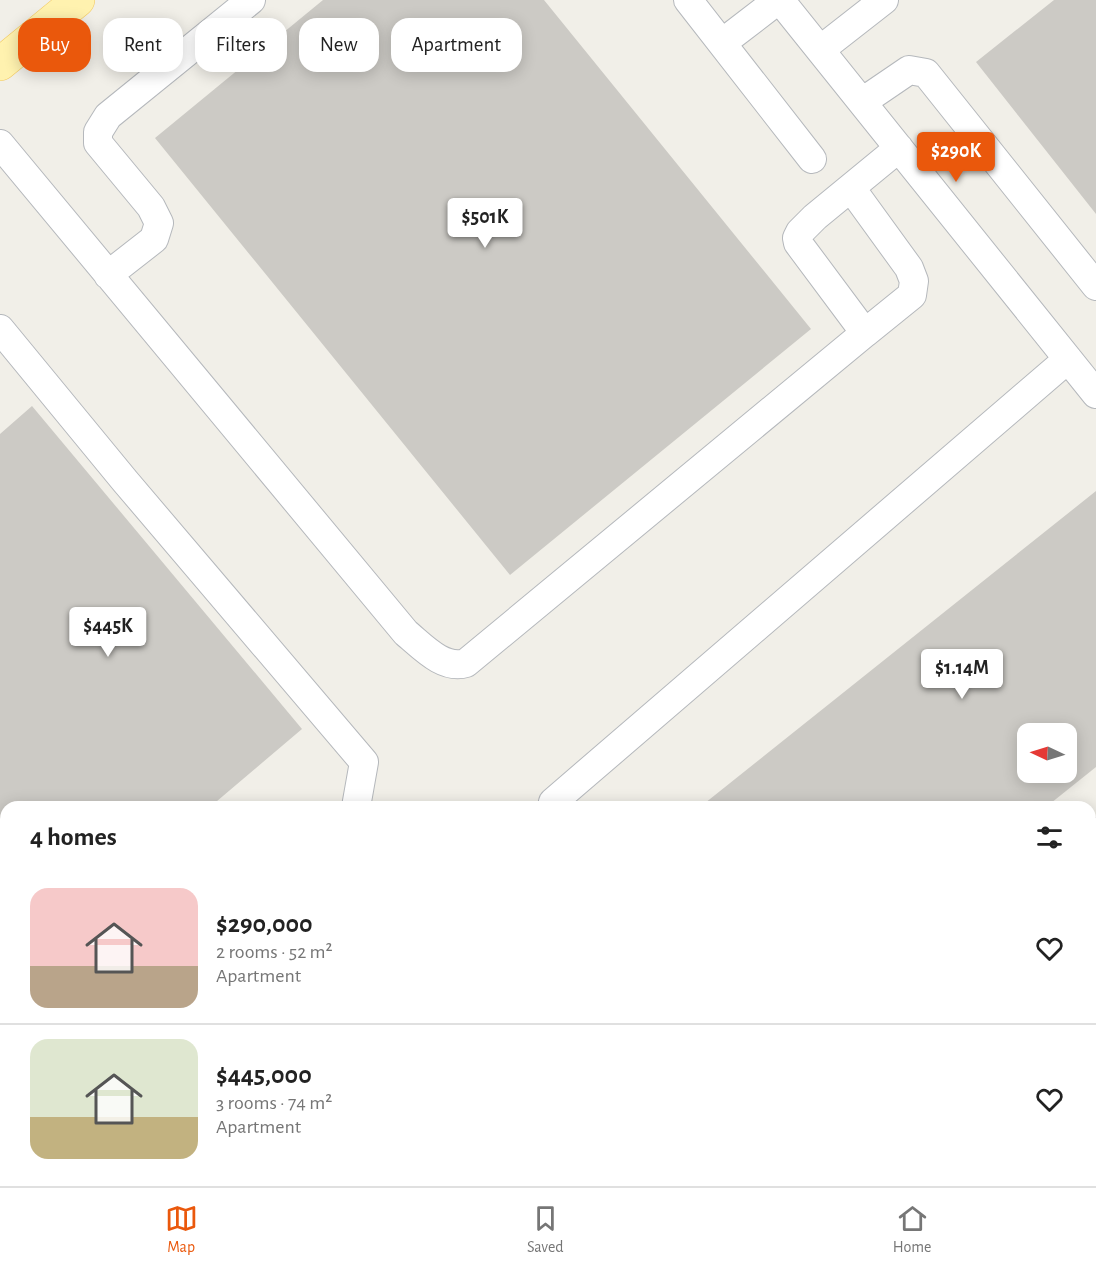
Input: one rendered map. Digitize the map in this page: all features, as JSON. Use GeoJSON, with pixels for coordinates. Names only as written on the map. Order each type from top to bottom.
{"type":"FeatureCollection","features":[{"type":"Feature","properties":{"kind":"main road"},"geometry":{"type":"LineString","coordinates":[[0,64],[78,0]]}},
{"type":"Feature","properties":{"kind":"street"},"geometry":{"type":"LineString","coordinates":[[108,274],[154,238],[159,223],[151,207],[98,143],[98,132],[108,116],[251,0]]}},
{"type":"Feature","properties":{"kind":"street"},"geometry":{"type":"LineString","coordinates":[[688,0],[812,159]]}},
{"type":"Feature","properties":{"kind":"street"},"geometry":{"type":"LineString","coordinates":[[722,43],[779,0],[1096,394]]}},
{"type":"Feature","properties":{"kind":"street"},"geometry":{"type":"LineString","coordinates":[[820,50],[884,0]]}},
{"type":"Feature","properties":{"kind":"street"},"geometry":{"type":"LineString","coordinates":[[862,102],[909,70],[926,73],[1096,285]]}},
{"type":"Feature","properties":{"kind":"street"},"geometry":{"type":"LineString","coordinates":[[0,144],[405,633],[442,661],[458,666],[466,663],[912,295],[914,281],[909,268],[850,188]]}},
{"type":"Feature","properties":{"kind":"street"},"geometry":{"type":"LineString","coordinates":[[864,333],[798,243],[797,238],[815,217],[899,148]]}},
{"type":"Feature","properties":{"kind":"street"},"geometry":{"type":"LineString","coordinates":[[0,329],[125,481],[364,762],[357,801]]}},
{"type":"Feature","properties":{"kind":"street"},"geometry":{"type":"LineString","coordinates":[[554,801],[1068,359]]}},
{"type":"Feature","properties":{"kind":"building"},"geometry":{"type":"Polygon","coordinates":[[[323,0],[544,0],[811,329],[510,575],[155,138],[235,72],[287,72],[287,30],[299,20],[299,72],[379,72],[379,18],[301,18],[323,0]]]}},
{"type":"Feature","properties":{"kind":"building"},"geometry":{"type":"Polygon","coordinates":[[[1054,0],[1096,0],[1096,214],[976,62],[1054,0]]]}},
{"type":"Feature","properties":{"kind":"building"},"geometry":{"type":"Polygon","coordinates":[[[32,406],[302,729],[217,801],[0,801],[0,434],[32,406]]]}},
{"type":"Feature","properties":{"kind":"building"},"geometry":{"type":"Polygon","coordinates":[[[1096,491],[1096,767],[1077,782],[1077,723],[1017,723],[1017,783],[1076,783],[1054,801],[708,801],[1096,491]]]}}]}
